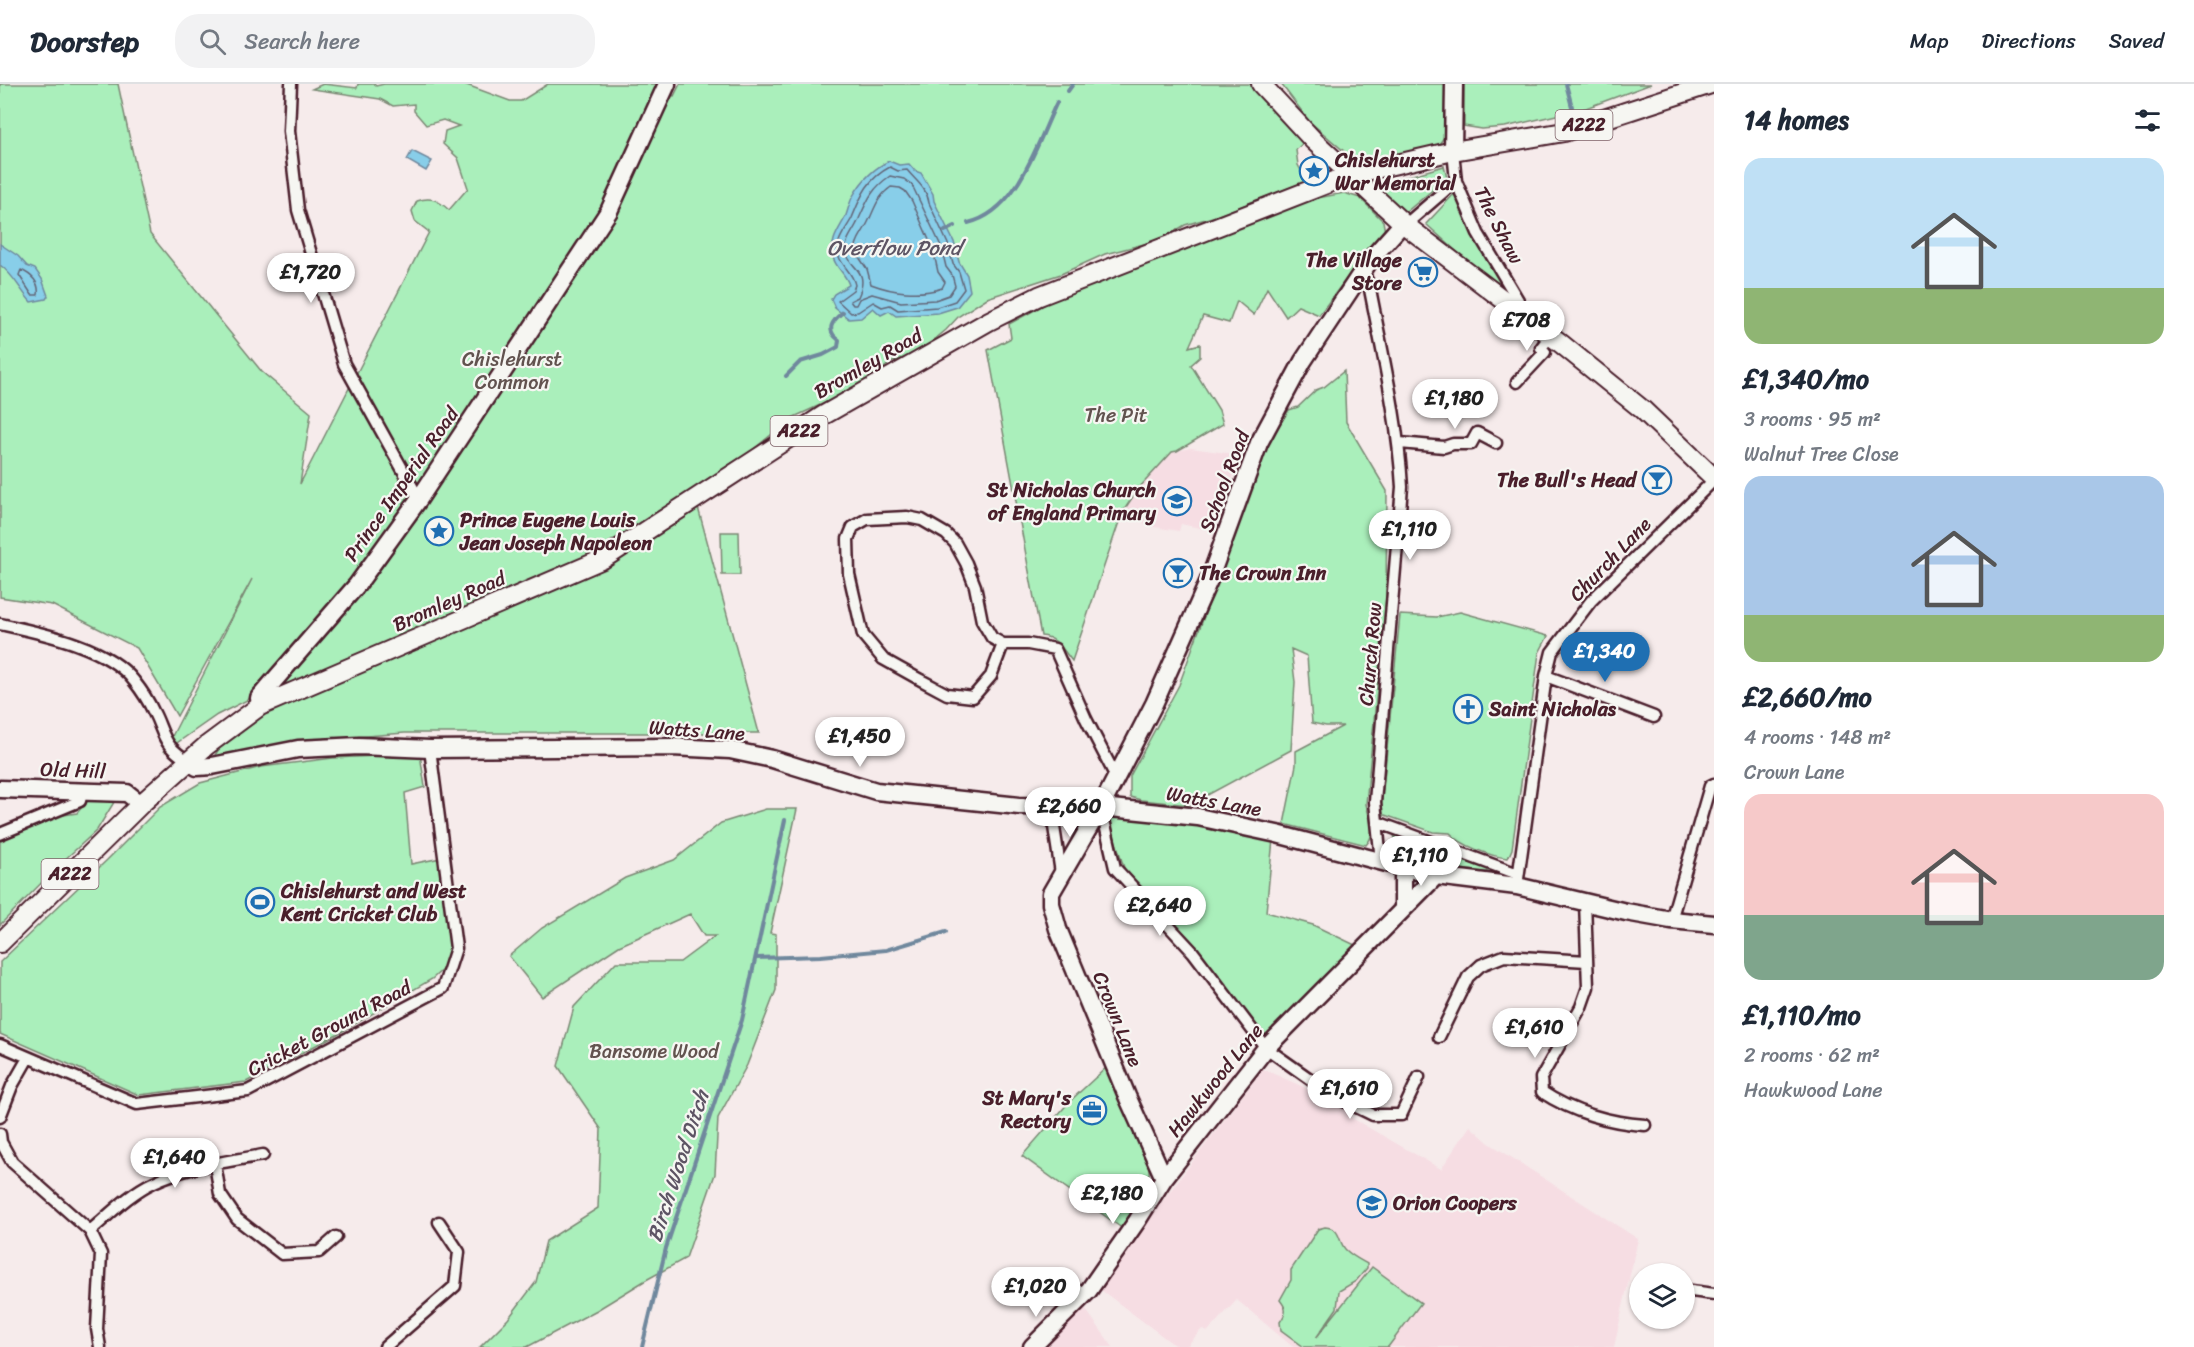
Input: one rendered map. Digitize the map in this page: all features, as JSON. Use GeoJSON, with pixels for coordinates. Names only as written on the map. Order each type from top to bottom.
{"type":"FeatureCollection","features":[{"type":"Feature","properties":{"kind":"main road","name":"Prince Imperial Road"},"geometry":{"type":"LineString","coordinates":[[260,706],[259,698],[357,585],[419,499],[609,211],[667,84]]}},
{"type":"Feature","properties":{"kind":"main road"},"geometry":{"type":"LineString","coordinates":[[1261,84],[1314,141],[1404,224],[1643,410],[1713,475]]}},
{"type":"Feature","properties":{"kind":"main road"},"geometry":{"type":"LineString","coordinates":[[1453,151],[1454,84]]}},
{"type":"Feature","properties":{"kind":"main road","name":"A222"},"geometry":{"type":"LineString","coordinates":[[1349,175],[1453,151],[1564,132],[1711,84]]}},
{"type":"Feature","properties":{"kind":"main road","name":"Bromley Road"},"geometry":{"type":"LineString","coordinates":[[0,943],[188,761],[260,706],[603,559],[824,415],[989,321],[1039,296],[1349,175]]}},
{"type":"Feature","properties":{"kind":"main road","name":"School Road"},"geometry":{"type":"LineString","coordinates":[[1101,807],[1154,704],[1210,578],[1259,443],[1303,361],[1379,248],[1404,224]]}},
{"type":"Feature","properties":{"kind":"main road","name":"Watts Lane"},"geometry":{"type":"LineString","coordinates":[[188,761],[197,768],[298,749],[359,746],[430,749],[672,747],[730,750],[772,759],[876,791],[1019,806],[1101,807],[1198,817],[1258,829],[1436,876],[1517,880],[1585,902],[1671,920],[1714,924]]}},
{"type":"Feature","properties":{"kind":"main road","name":"Old Hill"},"geometry":{"type":"LineString","coordinates":[[0,789],[127,793],[141,804]]}},
{"type":"Feature","properties":{"kind":"main road","name":"Crown Lane"},"geometry":{"type":"LineString","coordinates":[[1101,807],[1061,873],[1051,893],[1051,904],[1058,929],[1127,1096],[1164,1178]]}},
{"type":"Feature","properties":{"kind":"main road"},"geometry":{"type":"LineString","coordinates":[[1403,867],[1403,908]]}},
{"type":"Feature","properties":{"kind":"main road","name":"Hawkwood Lane"},"geometry":{"type":"LineString","coordinates":[[1032,1347],[1089,1290],[1164,1178],[1266,1048],[1436,876]]}},
{"type":"Feature","properties":{"kind":"street"},"geometry":{"type":"LineString","coordinates":[[291,84],[289,131],[298,210],[344,364],[419,499]]}},
{"type":"Feature","properties":{"kind":"street","name":"The Shaw"},"geometry":{"type":"LineString","coordinates":[[1453,151],[1456,181],[1478,232],[1518,300],[1519,313]]}},
{"type":"Feature","properties":{"kind":"street"},"geometry":{"type":"LineString","coordinates":[[1404,224],[1456,181]]}},
{"type":"Feature","properties":{"kind":"street","name":"Church Row"},"geometry":{"type":"LineString","coordinates":[[1362,273],[1369,284],[1400,443],[1402,487],[1375,802],[1381,861]]}},
{"type":"Feature","properties":{"kind":"street"},"geometry":{"type":"LineString","coordinates":[[1516,382],[1545,352],[1541,348],[1550,336]]}},
{"type":"Feature","properties":{"kind":"street"},"geometry":{"type":"LineString","coordinates":[[1400,443],[1444,447],[1453,444],[1471,444],[1477,433],[1496,443]]}},
{"type":"Feature","properties":{"kind":"street","name":"Church Lane"},"geometry":{"type":"LineString","coordinates":[[1517,880],[1546,676],[1552,652],[1591,601],[1713,475]]}},
{"type":"Feature","properties":{"kind":"street"},"geometry":{"type":"LineString","coordinates":[[1003,644],[992,676],[973,697],[947,694],[883,659],[862,635],[849,574],[848,539],[853,527],[867,519],[907,517],[922,520],[946,534],[955,543],[966,563],[975,586],[982,621],[992,638],[1003,644],[1029,644],[1055,649],[1086,719],[1116,777]]}},
{"type":"Feature","properties":{"kind":"street"},"geometry":{"type":"LineString","coordinates":[[0,624],[45,634],[92,651],[117,664],[134,680],[171,747],[188,761]]}},
{"type":"Feature","properties":{"kind":"street"},"geometry":{"type":"LineString","coordinates":[[1546,676],[1654,717]]}},
{"type":"Feature","properties":{"kind":"street","name":"Cricket Ground Road"},"geometry":{"type":"LineString","coordinates":[[0,1045],[137,1104],[248,1091],[443,988],[456,948],[430,749]]}},
{"type":"Feature","properties":{"kind":"street"},"geometry":{"type":"LineString","coordinates":[[1671,920],[1710,786],[1714,784]]}},
{"type":"Feature","properties":{"kind":"street"},"geometry":{"type":"LineString","coordinates":[[0,834],[80,801],[82,792]]}},
{"type":"Feature","properties":{"kind":"street","name":"Crown Lane"},"geometry":{"type":"LineString","coordinates":[[1052,807],[1061,873]]}},
{"type":"Feature","properties":{"kind":"street"},"geometry":{"type":"LineString","coordinates":[[1101,807],[1115,868],[1193,952],[1266,1048],[1334,1096],[1373,1115],[1401,1115],[1419,1077]]}},
{"type":"Feature","properties":{"kind":"street"},"geometry":{"type":"LineString","coordinates":[[1377,822],[1517,880]]}},
{"type":"Feature","properties":{"kind":"street"},"geometry":{"type":"LineString","coordinates":[[1585,902],[1588,987],[1581,1007],[1541,1078],[1542,1092],[1556,1101],[1591,1115],[1626,1124],[1646,1125]]}},
{"type":"Feature","properties":{"kind":"street"},"geometry":{"type":"LineString","coordinates":[[1439,1037],[1468,977],[1481,965],[1504,956],[1587,962]]}},
{"type":"Feature","properties":{"kind":"street"},"geometry":{"type":"LineString","coordinates":[[0,1117],[12,1086],[28,1058]]}},
{"type":"Feature","properties":{"kind":"street"},"geometry":{"type":"LineString","coordinates":[[0,1134],[1,1142],[12,1162],[90,1231],[101,1254],[97,1329],[100,1347]]}},
{"type":"Feature","properties":{"kind":"street"},"geometry":{"type":"LineString","coordinates":[[90,1231],[153,1182],[191,1168],[263,1155]]}},
{"type":"Feature","properties":{"kind":"street"},"geometry":{"type":"LineString","coordinates":[[214,1164],[220,1194],[237,1219],[282,1254],[319,1252],[336,1237]]}},
{"type":"Feature","properties":{"kind":"street"},"geometry":{"type":"LineString","coordinates":[[385,1347],[455,1286],[459,1252],[439,1222]]}},
{"type":"Feature","properties":{"kind":"street"},"geometry":{"type":"LineString","coordinates":[[1695,1291],[1714,1294]]}},
{"type":"Feature","properties":{"kind":"shaded area","name":"St Nicholas Church of England Primary"},"geometry":{"type":"Polygon","coordinates":[[[1191,448],[1241,455],[1214,531],[1181,524],[1179,531],[1154,527],[1122,513],[1138,489],[1172,452],[1191,448]]]}},
{"type":"Feature","properties":{"kind":"shaded area","name":"Orion Coopers"},"geometry":{"type":"Polygon","coordinates":[[[1263,1069],[1317,1093],[1349,1111],[1350,1117],[1441,1169],[1470,1126],[1489,1143],[1638,1239],[1633,1263],[1629,1263],[1629,1280],[1614,1347],[1293,1347],[1237,1300],[1207,1332],[1202,1329],[1186,1347],[1177,1347],[1097,1287],[1263,1069]]]}},
{"type":"Feature","properties":{"kind":"shaded area"},"geometry":{"type":"Polygon","coordinates":[[[1081,1303],[1113,1347],[1041,1347],[1081,1303]]]}},
{"type":"Feature","properties":{"kind":"green space","name":"Chislehurst Common"},"geometry":{"type":"Polygon","coordinates":[[[0,84],[118,84],[150,234],[262,372],[311,413],[300,484],[429,232],[415,221],[412,211],[417,201],[434,200],[449,210],[468,188],[458,158],[443,144],[445,131],[459,126],[443,120],[426,125],[414,111],[414,104],[393,106],[380,99],[312,89],[323,84],[357,88],[358,84],[376,86],[384,84],[464,84],[510,101],[521,101],[548,84],[661,84],[674,96],[680,84],[1257,84],[1303,143],[1296,150],[1298,165],[1307,181],[1216,216],[1185,225],[1160,240],[1105,254],[1061,274],[987,298],[959,316],[918,353],[890,363],[855,389],[792,418],[745,456],[693,489],[759,733],[405,733],[301,741],[216,757],[219,749],[258,718],[340,675],[319,676],[288,684],[283,682],[217,715],[164,752],[252,579],[177,716],[137,648],[52,605],[0,597],[0,84]]]}},
{"type":"Feature","properties":{"kind":"green space"},"geometry":{"type":"Polygon","coordinates":[[[1281,84],[1451,84],[1451,109],[1446,134],[1436,146],[1357,164],[1348,162],[1346,153],[1310,122],[1281,84]]]}},
{"type":"Feature","properties":{"kind":"green space"},"geometry":{"type":"Polygon","coordinates":[[[1464,84],[1651,84],[1586,108],[1505,127],[1482,129],[1464,126],[1464,84]]]}},
{"type":"Feature","properties":{"kind":"green space"},"geometry":{"type":"Polygon","coordinates":[[[1444,166],[1447,178],[1406,212],[1381,191],[1381,184],[1444,166]]]}},
{"type":"Feature","properties":{"kind":"green space","name":"The Pit"},"geometry":{"type":"Polygon","coordinates":[[[1344,193],[1360,198],[1383,221],[1385,232],[1358,263],[1319,315],[1298,306],[1286,317],[1267,288],[1254,315],[1237,301],[1229,323],[1203,316],[1189,347],[1200,344],[1200,357],[1191,365],[1219,410],[1223,424],[1172,452],[1138,489],[1122,513],[1072,661],[1055,641],[1041,636],[988,350],[1011,338],[1009,324],[1053,300],[1307,200],[1344,193]]]}},
{"type":"Feature","properties":{"kind":"green space"},"geometry":{"type":"Polygon","coordinates":[[[1454,194],[1477,243],[1509,291],[1465,259],[1426,224],[1454,194]]]}},
{"type":"Feature","properties":{"kind":"green space"},"geometry":{"type":"Polygon","coordinates":[[[1344,371],[1346,422],[1387,491],[1386,597],[1366,804],[1372,831],[1369,841],[1366,845],[1284,824],[1296,765],[1296,751],[1343,726],[1312,723],[1307,656],[1291,649],[1295,682],[1291,750],[1189,805],[1130,797],[1130,776],[1179,685],[1267,444],[1289,410],[1298,407],[1316,390],[1324,387],[1344,371]]]}},
{"type":"Feature","properties":{"kind":"green space"},"geometry":{"type":"Polygon","coordinates":[[[721,532],[739,532],[740,575],[722,575],[721,532]]]}},
{"type":"Feature","properties":{"kind":"green space"},"geometry":{"type":"Polygon","coordinates":[[[1460,612],[1548,636],[1539,653],[1512,849],[1508,858],[1477,850],[1450,833],[1433,832],[1382,814],[1381,810],[1400,615],[1437,617],[1460,612]]]}},
{"type":"Feature","properties":{"kind":"green space"},"geometry":{"type":"Polygon","coordinates":[[[420,754],[425,787],[405,793],[411,864],[441,858],[450,946],[444,968],[432,979],[341,1032],[246,1082],[139,1095],[0,1034],[0,962],[160,807],[200,783],[261,767],[333,758],[420,754]]]}},
{"type":"Feature","properties":{"kind":"green space"},"geometry":{"type":"Polygon","coordinates":[[[93,798],[116,799],[97,830],[0,925],[0,838],[49,817],[77,813],[86,802],[93,798]]]}},
{"type":"Feature","properties":{"kind":"green space","name":"Bansome Wood"},"geometry":{"type":"Polygon","coordinates":[[[766,809],[797,809],[770,933],[776,934],[776,990],[747,1065],[718,1118],[715,1174],[686,1258],[597,1310],[527,1347],[480,1347],[508,1319],[536,1282],[546,1241],[598,1208],[601,1129],[558,1066],[574,1007],[616,962],[680,962],[715,936],[704,936],[690,914],[619,946],[542,997],[509,956],[542,928],[625,878],[674,860],[721,823],[766,809]]]}},
{"type":"Feature","properties":{"kind":"green space"},"geometry":{"type":"Polygon","coordinates":[[[1108,817],[1206,825],[1273,839],[1266,912],[1313,925],[1355,945],[1264,1038],[1196,946],[1125,871],[1108,817]]]}},
{"type":"Feature","properties":{"kind":"green space"},"geometry":{"type":"Polygon","coordinates":[[[1393,832],[1428,843],[1417,860],[1400,856],[1393,832]]]}},
{"type":"Feature","properties":{"kind":"green space"},"geometry":{"type":"Polygon","coordinates":[[[1429,845],[1497,873],[1458,869],[1420,861],[1419,859],[1429,845]]]}},
{"type":"Feature","properties":{"kind":"green space"},"geometry":{"type":"Polygon","coordinates":[[[1108,1066],[1140,1136],[1149,1174],[1146,1189],[1123,1229],[1022,1156],[1070,1101],[1108,1066]]]}},
{"type":"Feature","properties":{"kind":"green space"},"geometry":{"type":"Polygon","coordinates":[[[1325,1227],[1337,1232],[1346,1250],[1367,1264],[1367,1268],[1356,1281],[1339,1291],[1337,1308],[1316,1338],[1372,1267],[1421,1303],[1388,1347],[1304,1347],[1281,1330],[1280,1322],[1285,1311],[1280,1300],[1291,1280],[1291,1270],[1318,1229],[1325,1227]]]}},
{"type":"Feature","properties":{"kind":"water"},"geometry":{"type":"Polygon","coordinates":[[[412,151],[432,161],[426,171],[407,160],[412,151]]]}},
{"type":"Feature","properties":{"kind":"water","name":"Overflow Pond"},"geometry":{"type":"Polygon","coordinates":[[[889,161],[899,165],[909,164],[915,171],[921,173],[954,242],[959,262],[967,275],[970,291],[957,307],[938,313],[896,316],[889,311],[881,315],[873,308],[861,318],[849,319],[835,308],[831,299],[834,294],[849,285],[834,261],[832,251],[834,241],[856,191],[873,171],[889,161]]]}},
{"type":"Feature","properties":{"kind":"water"},"geometry":{"type":"Polygon","coordinates":[[[0,244],[18,256],[27,266],[35,269],[42,279],[48,296],[46,299],[31,302],[0,265],[0,244]]]}},
{"type":"Feature","properties":{"kind":"waterway"},"geometry":{"type":"LineString","coordinates":[[1068,91],[1073,84]]}},
{"type":"Feature","properties":{"kind":"waterway"},"geometry":{"type":"LineString","coordinates":[[1566,84],[1572,107]]}},
{"type":"Feature","properties":{"kind":"waterway"},"geometry":{"type":"LineString","coordinates":[[968,223],[985,216],[1013,191],[1024,174],[1057,102]]}},
{"type":"Feature","properties":{"kind":"waterway"},"geometry":{"type":"LineString","coordinates":[[945,231],[955,226]]}},
{"type":"Feature","properties":{"kind":"waterway"},"geometry":{"type":"LineString","coordinates":[[786,376],[800,362],[823,355],[838,347],[839,340],[831,329],[843,312]]}},
{"type":"Feature","properties":{"kind":"waterway","name":"Birch Wood Ditch"},"geometry":{"type":"LineString","coordinates":[[642,1347],[666,1248],[742,1020],[785,820]]}},
{"type":"Feature","properties":{"kind":"waterway"},"geometry":{"type":"LineString","coordinates":[[756,958],[821,956],[886,950],[946,932]]}},
{"type":"Feature","properties":{"kind":"place","name":"Chislehurst War Memorial"},"geometry":{"type":"Point","coordinates":[1314,171]}},
{"type":"Feature","properties":{"kind":"place","name":"The Village Store"},"geometry":{"type":"Point","coordinates":[1423,272]}},
{"type":"Feature","properties":{"kind":"place","name":"The Bull's Head"},"geometry":{"type":"Point","coordinates":[1657,480]}},
{"type":"Feature","properties":{"kind":"place","name":"St Nicholas Church of England Primary"},"geometry":{"type":"Point","coordinates":[1177,501]}},
{"type":"Feature","properties":{"kind":"place","name":"Prince Eugene Louis Jean Joseph Napoleon"},"geometry":{"type":"Point","coordinates":[439,531]}},
{"type":"Feature","properties":{"kind":"place","name":"The Crown Inn"},"geometry":{"type":"Point","coordinates":[1178,573]}},
{"type":"Feature","properties":{"kind":"place","name":"Saint Nicholas"},"geometry":{"type":"Point","coordinates":[1468,709]}},
{"type":"Feature","properties":{"kind":"place","name":"Chislehurst and West Kent Cricket Club"},"geometry":{"type":"Point","coordinates":[260,902]}},
{"type":"Feature","properties":{"kind":"place","name":"St Mary's Rectory"},"geometry":{"type":"Point","coordinates":[1092,1110]}},
{"type":"Feature","properties":{"kind":"place","name":"Orion Coopers"},"geometry":{"type":"Point","coordinates":[1372,1203]}}]}
